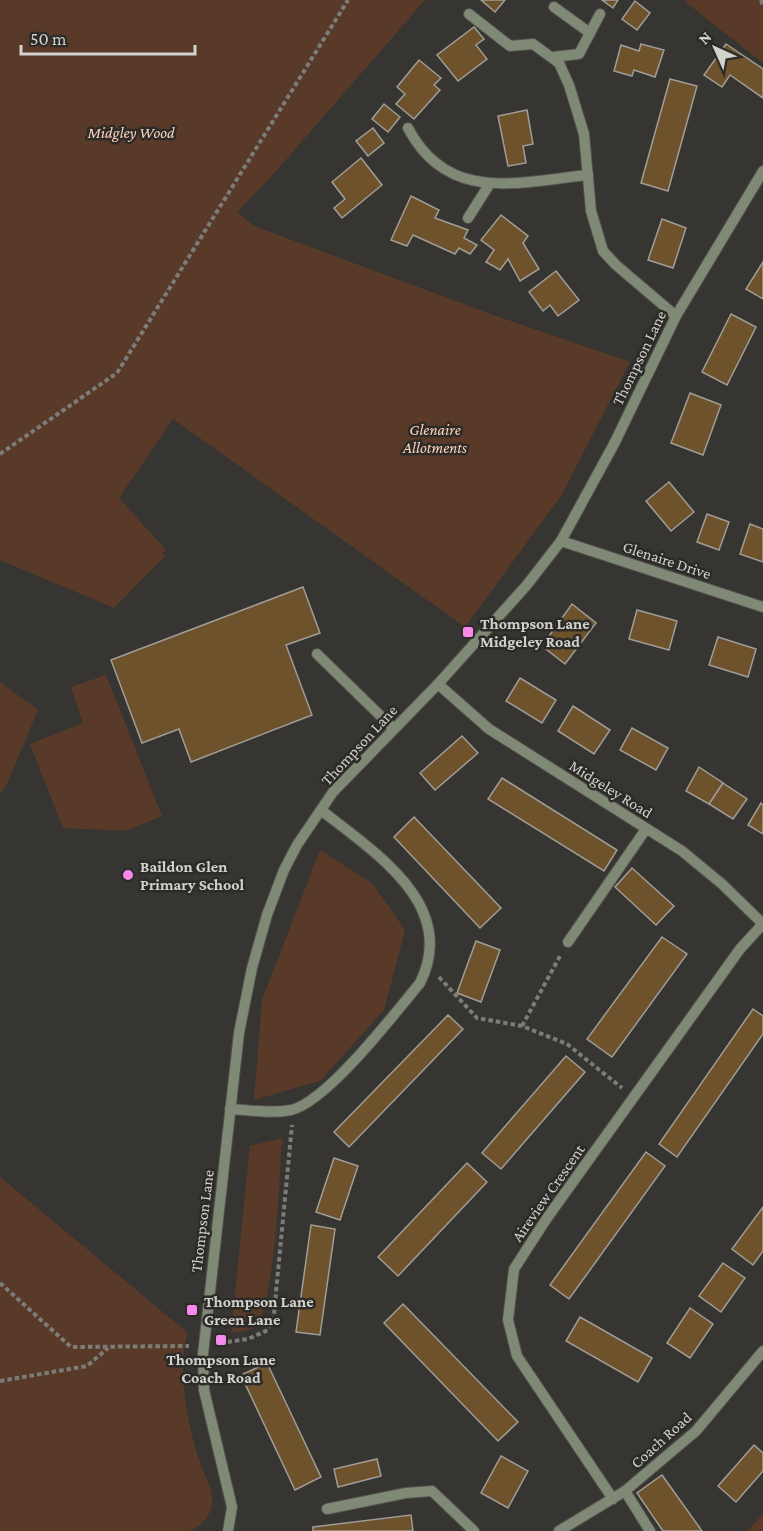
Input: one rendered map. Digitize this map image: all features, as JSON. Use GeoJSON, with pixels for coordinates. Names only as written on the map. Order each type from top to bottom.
{"type":"FeatureCollection","features":[{"type":"Feature","properties":{"kind":"street"},"geometry":{"type":"LineString","coordinates":[[554,8],[590,33]]}},
{"type":"Feature","properties":{"kind":"street"},"geometry":{"type":"LineString","coordinates":[[469,14],[510,46],[533,44],[553,57],[568,85],[584,134],[591,211],[603,251],[616,265],[676,316]]}},
{"type":"Feature","properties":{"kind":"street"},"geometry":{"type":"LineString","coordinates":[[553,57],[579,54],[600,14]]}},
{"type":"Feature","properties":{"kind":"street"},"geometry":{"type":"LineString","coordinates":[[408,128],[418,148],[439,167],[466,181],[489,185],[588,175]]}},
{"type":"Feature","properties":{"kind":"street","name":"Thompson Lane"},"geometry":{"type":"LineString","coordinates":[[228,1531],[232,1507],[204,1390],[204,1346],[239,1033],[252,968],[267,915],[284,870],[321,810],[354,768],[438,684],[526,585],[561,541],[614,444],[676,316],[763,171]]}},
{"type":"Feature","properties":{"kind":"street"},"geometry":{"type":"LineString","coordinates":[[468,218],[489,185]]}},
{"type":"Feature","properties":{"kind":"street","name":"Glenaire Drive"},"geometry":{"type":"LineString","coordinates":[[561,541],[763,607]]}},
{"type":"Feature","properties":{"kind":"street"},"geometry":{"type":"LineString","coordinates":[[317,654],[394,729]]}},
{"type":"Feature","properties":{"kind":"street","name":"Midgeley Road"},"geometry":{"type":"LineString","coordinates":[[438,684],[489,729],[701,866],[763,924]]}},
{"type":"Feature","properties":{"kind":"street"},"geometry":{"type":"LineString","coordinates":[[230,1109],[273,1112],[293,1109],[327,1088],[420,983],[429,966],[431,941],[420,903],[391,866],[321,810]]}},
{"type":"Feature","properties":{"kind":"street"},"geometry":{"type":"LineString","coordinates":[[568,942],[646,829]]}},
{"type":"Feature","properties":{"kind":"street","name":"Aireview Crescent"},"geometry":{"type":"LineString","coordinates":[[613,1499],[517,1356],[508,1320],[514,1269],[547,1218],[740,949],[763,924]]}},
{"type":"Feature","properties":{"kind":"street","name":"Coach Road"},"geometry":{"type":"LineString","coordinates":[[560,1531],[625,1491],[696,1431],[763,1351]]}},
{"type":"Feature","properties":{"kind":"street"},"geometry":{"type":"LineString","coordinates":[[327,1509],[406,1493],[432,1491],[474,1531]]}},
{"type":"Feature","properties":{"kind":"street"},"geometry":{"type":"LineString","coordinates":[[625,1491],[650,1531]]}},
{"type":"Feature","properties":{"kind":"path"},"geometry":{"type":"LineString","coordinates":[[0,454],[117,373],[348,0]]}},
{"type":"Feature","properties":{"kind":"path"},"geometry":{"type":"LineString","coordinates":[[761,0],[763,7]]}},
{"type":"Feature","properties":{"kind":"path"},"geometry":{"type":"LineString","coordinates":[[522,1026],[568,942]]}},
{"type":"Feature","properties":{"kind":"path"},"geometry":{"type":"LineString","coordinates":[[429,966],[477,1018],[522,1026],[567,1044],[634,1097]]}},
{"type":"Feature","properties":{"kind":"path"},"geometry":{"type":"LineString","coordinates":[[0,1283],[71,1347],[204,1346],[248,1339],[268,1330],[274,1313],[293,1109]]}},
{"type":"Feature","properties":{"kind":"path"},"geometry":{"type":"LineString","coordinates":[[0,1380],[87,1366],[109,1347]]}},
{"type":"Feature","properties":{"kind":"green space"},"geometry":{"type":"Polygon","coordinates":[[[0,0],[425,0],[270,178],[237,212],[254,226],[496,316],[630,362],[561,496],[465,627],[173,419],[119,498],[166,550],[163,553],[165,556],[114,608],[0,560],[0,0]]]}},
{"type":"Feature","properties":{"kind":"green space"},"geometry":{"type":"Polygon","coordinates":[[[684,0],[763,0],[763,63],[688,4],[684,0]]]}},
{"type":"Feature","properties":{"kind":"green space"},"geometry":{"type":"Polygon","coordinates":[[[106,675],[162,816],[126,831],[63,828],[30,744],[83,723],[71,687],[106,675]]]}},
{"type":"Feature","properties":{"kind":"green space"},"geometry":{"type":"Polygon","coordinates":[[[0,682],[38,710],[5,788],[0,793],[0,682]]]}},
{"type":"Feature","properties":{"kind":"green space"},"geometry":{"type":"Polygon","coordinates":[[[320,850],[373,884],[405,930],[384,1010],[320,1081],[254,1100],[262,1000],[320,850]]]}},
{"type":"Feature","properties":{"kind":"green space"},"geometry":{"type":"Polygon","coordinates":[[[282,1138],[278,1208],[267,1296],[261,1316],[254,1327],[231,1333],[250,1146],[282,1138]]]}},
{"type":"Feature","properties":{"kind":"green space"},"geometry":{"type":"Polygon","coordinates":[[[0,1177],[188,1333],[183,1362],[185,1396],[195,1446],[212,1499],[207,1517],[190,1531],[0,1531],[0,1177]]]}},
{"type":"Feature","properties":{"kind":"green space"},"geometry":{"type":"Polygon","coordinates":[[[763,1514],[763,1531],[747,1531],[763,1514]]]}},
{"type":"Feature","properties":{"kind":"building"},"geometry":{"type":"Polygon","coordinates":[[[481,0],[505,0],[495,12],[481,0]]]}},
{"type":"Feature","properties":{"kind":"building"},"geometry":{"type":"Polygon","coordinates":[[[602,0],[618,0],[613,8],[602,0]]]}},
{"type":"Feature","properties":{"kind":"building"},"geometry":{"type":"Polygon","coordinates":[[[635,1],[650,13],[637,30],[622,19],[635,1]]]}},
{"type":"Feature","properties":{"kind":"building"},"geometry":{"type":"Polygon","coordinates":[[[474,27],[484,39],[476,45],[487,59],[458,81],[437,55],[474,27]]]}},
{"type":"Feature","properties":{"kind":"building"},"geometry":{"type":"Polygon","coordinates":[[[641,44],[664,50],[655,77],[634,70],[632,76],[614,71],[621,45],[639,51],[641,44]]]}},
{"type":"Feature","properties":{"kind":"building"},"geometry":{"type":"Polygon","coordinates":[[[726,44],[763,69],[763,98],[730,75],[722,87],[704,75],[726,44]]]}},
{"type":"Feature","properties":{"kind":"building"},"geometry":{"type":"Polygon","coordinates":[[[419,60],[441,78],[434,85],[440,90],[414,119],[396,104],[405,94],[397,87],[419,60]]]}},
{"type":"Feature","properties":{"kind":"building"},"geometry":{"type":"Polygon","coordinates":[[[670,79],[697,86],[668,191],[641,183],[670,79]]]}},
{"type":"Feature","properties":{"kind":"building"},"geometry":{"type":"Polygon","coordinates":[[[384,104],[400,117],[388,132],[372,119],[384,104]]]}},
{"type":"Feature","properties":{"kind":"building"},"geometry":{"type":"Polygon","coordinates":[[[527,110],[533,144],[523,146],[526,163],[508,166],[498,116],[527,110]]]}},
{"type":"Feature","properties":{"kind":"building"},"geometry":{"type":"Polygon","coordinates":[[[373,128],[384,143],[368,156],[356,141],[373,128]]]}},
{"type":"Feature","properties":{"kind":"building"},"geometry":{"type":"Polygon","coordinates":[[[361,158],[382,185],[342,218],[334,208],[345,199],[332,182],[361,158]]]}},
{"type":"Feature","properties":{"kind":"building"},"geometry":{"type":"Polygon","coordinates":[[[411,196],[439,210],[435,218],[468,230],[464,238],[477,245],[470,254],[459,248],[455,254],[413,235],[407,246],[391,240],[411,196]]]}},
{"type":"Feature","properties":{"kind":"building"},"geometry":{"type":"Polygon","coordinates":[[[501,215],[528,236],[523,243],[539,269],[520,281],[508,259],[500,270],[486,262],[494,250],[481,240],[501,215]]]}},
{"type":"Feature","properties":{"kind":"building"},"geometry":{"type":"Polygon","coordinates":[[[662,219],[686,228],[673,268],[648,260],[662,219]]]}},
{"type":"Feature","properties":{"kind":"building"},"geometry":{"type":"Polygon","coordinates":[[[763,262],[763,299],[746,289],[763,262]]]}},
{"type":"Feature","properties":{"kind":"building"},"geometry":{"type":"Polygon","coordinates":[[[556,271],[579,300],[558,316],[550,305],[543,311],[529,292],[556,271]]]}},
{"type":"Feature","properties":{"kind":"building"},"geometry":{"type":"Polygon","coordinates":[[[731,314],[756,327],[727,385],[702,372],[731,314]]]}},
{"type":"Feature","properties":{"kind":"building"},"geometry":{"type":"Polygon","coordinates":[[[690,393],[721,405],[703,455],[671,443],[690,393]]]}},
{"type":"Feature","properties":{"kind":"building"},"geometry":{"type":"Polygon","coordinates":[[[669,482],[694,512],[671,531],[646,501],[669,482]]]}},
{"type":"Feature","properties":{"kind":"building"},"geometry":{"type":"Polygon","coordinates":[[[707,514],[729,522],[719,550],[697,542],[707,514]]]}},
{"type":"Feature","properties":{"kind":"building"},"geometry":{"type":"Polygon","coordinates":[[[750,524],[763,529],[763,562],[740,554],[750,524]]]}},
{"type":"Feature","properties":{"kind":"building"},"geometry":{"type":"Polygon","coordinates":[[[303,587],[320,633],[286,645],[312,715],[191,762],[179,729],[142,743],[111,660],[303,587]]]}},
{"type":"Feature","properties":{"kind":"building"},"geometry":{"type":"Polygon","coordinates":[[[572,604],[596,623],[565,664],[546,649],[553,639],[549,636],[572,604]]]}},
{"type":"Feature","properties":{"kind":"building"},"geometry":{"type":"Polygon","coordinates":[[[637,610],[677,621],[669,650],[629,639],[637,610]]]}},
{"type":"Feature","properties":{"kind":"building"},"geometry":{"type":"Polygon","coordinates":[[[718,637],[756,649],[748,677],[709,665],[718,637]]]}},
{"type":"Feature","properties":{"kind":"building"},"geometry":{"type":"Polygon","coordinates":[[[520,678],[556,700],[542,723],[506,701],[520,678]]]}},
{"type":"Feature","properties":{"kind":"building"},"geometry":{"type":"Polygon","coordinates":[[[573,706],[610,730],[594,754],[558,731],[573,706]]]}},
{"type":"Feature","properties":{"kind":"building"},"geometry":{"type":"Polygon","coordinates":[[[632,728],[668,748],[656,770],[620,750],[632,728]]]}},
{"type":"Feature","properties":{"kind":"building"},"geometry":{"type":"Polygon","coordinates":[[[462,736],[478,753],[435,790],[420,773],[462,736]]]}},
{"type":"Feature","properties":{"kind":"building"},"geometry":{"type":"Polygon","coordinates":[[[699,767],[723,783],[709,804],[686,791],[699,767]]]}},
{"type":"Feature","properties":{"kind":"building"},"geometry":{"type":"Polygon","coordinates":[[[502,778],[617,850],[604,871],[488,799],[502,778]]]}},
{"type":"Feature","properties":{"kind":"building"},"geometry":{"type":"Polygon","coordinates":[[[723,783],[747,799],[733,819],[709,804],[723,783]]]}},
{"type":"Feature","properties":{"kind":"building"},"geometry":{"type":"Polygon","coordinates":[[[761,803],[763,805],[763,834],[748,825],[761,803]]]}},
{"type":"Feature","properties":{"kind":"building"},"geometry":{"type":"Polygon","coordinates":[[[414,817],[501,908],[480,928],[394,837],[414,817]]]}},
{"type":"Feature","properties":{"kind":"building"},"geometry":{"type":"Polygon","coordinates":[[[632,868],[674,906],[656,925],[615,887],[632,868]]]}},
{"type":"Feature","properties":{"kind":"building"},"geometry":{"type":"Polygon","coordinates":[[[662,937],[687,954],[612,1057],[587,1039],[662,937]]]}},
{"type":"Feature","properties":{"kind":"building"},"geometry":{"type":"Polygon","coordinates":[[[476,941],[500,950],[481,1002],[457,993],[476,941]]]}},
{"type":"Feature","properties":{"kind":"building"},"geometry":{"type":"Polygon","coordinates":[[[753,1009],[763,1016],[763,1034],[677,1157],[659,1144],[753,1009]]]}},
{"type":"Feature","properties":{"kind":"building"},"geometry":{"type":"Polygon","coordinates":[[[448,1015],[463,1029],[349,1147],[334,1132],[448,1015]]]}},
{"type":"Feature","properties":{"kind":"building"},"geometry":{"type":"Polygon","coordinates":[[[566,1056],[585,1072],[501,1169],[482,1153],[566,1056]]]}},
{"type":"Feature","properties":{"kind":"building"},"geometry":{"type":"Polygon","coordinates":[[[646,1152],[665,1166],[569,1299],[550,1285],[646,1152]]]}},
{"type":"Feature","properties":{"kind":"building"},"geometry":{"type":"Polygon","coordinates":[[[334,1158],[358,1166],[340,1220],[316,1212],[334,1158]]]}},
{"type":"Feature","properties":{"kind":"building"},"geometry":{"type":"Polygon","coordinates":[[[467,1163],[487,1182],[398,1276],[378,1257],[467,1163]]]}},
{"type":"Feature","properties":{"kind":"building"},"geometry":{"type":"Polygon","coordinates":[[[763,1207],[763,1251],[753,1265],[732,1249],[763,1207]]]}},
{"type":"Feature","properties":{"kind":"building"},"geometry":{"type":"Polygon","coordinates":[[[311,1225],[335,1229],[320,1335],[296,1332],[311,1225]]]}},
{"type":"Feature","properties":{"kind":"building"},"geometry":{"type":"Polygon","coordinates":[[[723,1263],[745,1278],[721,1312],[699,1296],[723,1263]]]}},
{"type":"Feature","properties":{"kind":"building"},"geometry":{"type":"Polygon","coordinates":[[[403,1304],[518,1422],[498,1441],[384,1323],[403,1304]]]}},
{"type":"Feature","properties":{"kind":"building"},"geometry":{"type":"Polygon","coordinates":[[[690,1308],[713,1324],[690,1358],[667,1343],[690,1308]]]}},
{"type":"Feature","properties":{"kind":"building"},"geometry":{"type":"Polygon","coordinates":[[[580,1317],[652,1358],[638,1382],[566,1341],[580,1317]]]}},
{"type":"Feature","properties":{"kind":"building"},"geometry":{"type":"Polygon","coordinates":[[[267,1363],[321,1477],[295,1490],[241,1375],[267,1363]]]}},
{"type":"Feature","properties":{"kind":"building"},"geometry":{"type":"Polygon","coordinates":[[[754,1445],[763,1453],[763,1471],[736,1502],[718,1486],[754,1445]]]}},
{"type":"Feature","properties":{"kind":"building"},"geometry":{"type":"Polygon","coordinates":[[[501,1456],[528,1471],[508,1508],[481,1493],[501,1456]]]}},
{"type":"Feature","properties":{"kind":"building"},"geometry":{"type":"Polygon","coordinates":[[[377,1459],[381,1476],[338,1487],[334,1469],[377,1459]]]}},
{"type":"Feature","properties":{"kind":"building"},"geometry":{"type":"Polygon","coordinates":[[[662,1475],[702,1531],[663,1531],[637,1493],[662,1475]]]}},
{"type":"Feature","properties":{"kind":"building"},"geometry":{"type":"Polygon","coordinates":[[[411,1515],[413,1531],[313,1531],[313,1527],[411,1515]]]}},
{"type":"Feature","properties":{"kind":"place","name":"Thompson Lane Midgeley Road"},"geometry":{"type":"Point","coordinates":[468,632]}},
{"type":"Feature","properties":{"kind":"place","name":"Baildon Glen Primary School"},"geometry":{"type":"Point","coordinates":[128,875]}},
{"type":"Feature","properties":{"kind":"place","name":"Thompson Lane Green Lane"},"geometry":{"type":"Point","coordinates":[192,1310]}},
{"type":"Feature","properties":{"kind":"place","name":"Thompson Lane Coach Road"},"geometry":{"type":"Point","coordinates":[221,1340]}},
{"type":"Feature","properties":{"kind":"park label","name":"Midgley Wood"},"geometry":{"type":"Point","coordinates":[131,132]}},
{"type":"Feature","properties":{"kind":"park label","name":"Glenaire Allotments"},"geometry":{"type":"Point","coordinates":[435,438]}}]}
